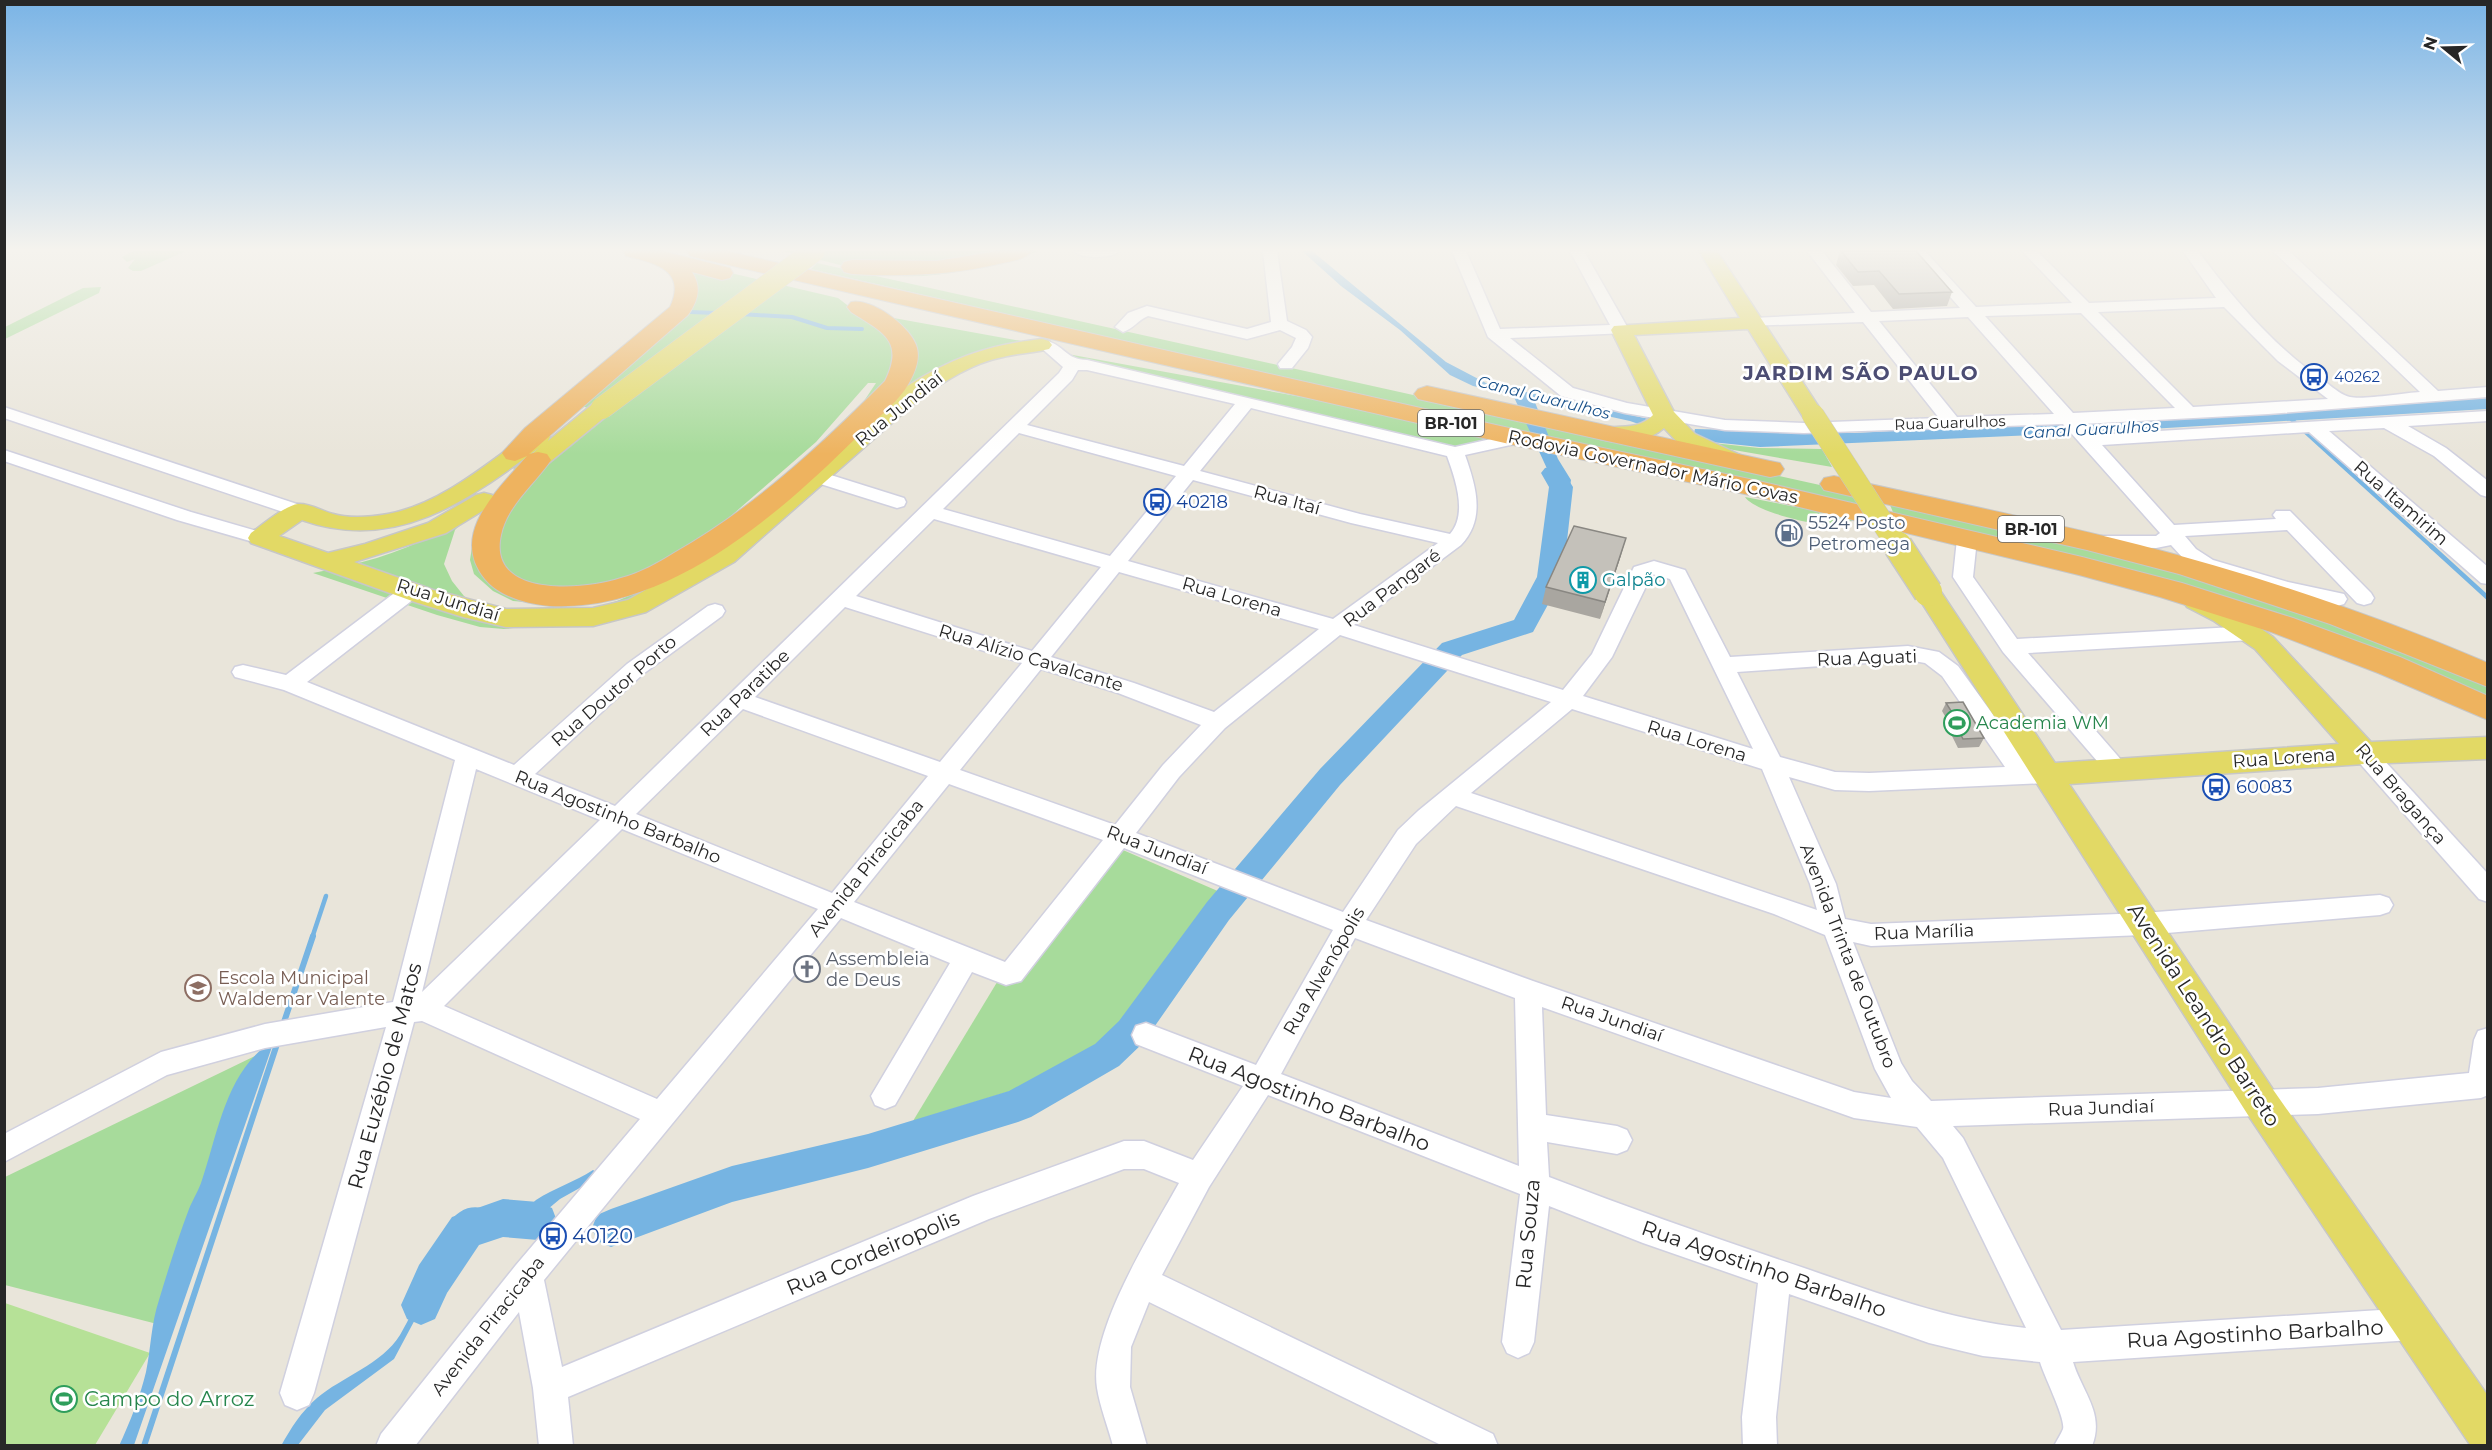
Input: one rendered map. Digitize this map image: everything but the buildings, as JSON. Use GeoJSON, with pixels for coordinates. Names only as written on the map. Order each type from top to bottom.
{"type":"FeatureCollection","features":[{"type":"Feature","properties":{"kind":"highway"},"geometry":{"type":"LineString","coordinates":[[670,319],[534,434],[526,457],[488,531],[487,559],[494,573],[508,584],[526,593],[564,597],[621,589],[649,579],[709,546],[772,498],[896,384],[906,362],[905,344],[899,334],[880,319]]}},
{"type":"Feature","properties":{"kind":"highway"},"geometry":{"type":"LineString","coordinates":[[921,319],[1258,387],[1373,405]]}},
{"type":"Feature","properties":{"kind":"highway","name":"Rodovia Governador Mário Covas"},"geometry":{"type":"LineString","coordinates":[[995,319],[1518,438],[1754,488],[2171,590],[2282,625],[2380,661],[2487,709]]}},
{"type":"Feature","properties":{"kind":"highway","name":"Rodovia Governador Mário Covas"},"geometry":{"type":"LineString","coordinates":[[1085,319],[1732,460],[2089,542],[2317,609],[2410,643],[2487,676]]}},
{"type":"Feature","properties":{"kind":"main road"},"geometry":{"type":"LineString","coordinates":[[328,561],[437,528],[485,499],[526,457],[706,319]]}},
{"type":"Feature","properties":{"kind":"main road"},"geometry":{"type":"LineString","coordinates":[[594,406],[718,319]]}},
{"type":"Feature","properties":{"kind":"main road","name":"Avenida Leandro Barreto"},"geometry":{"type":"LineString","coordinates":[[1750,319],[1928,592],[2035,775],[2143,924],[2261,1103],[2487,1433]]}},
{"type":"Feature","properties":{"kind":"main road"},"geometry":{"type":"LineString","coordinates":[[1732,460],[1701,447],[1666,422],[1621,330],[1753,323]]}},
{"type":"Feature","properties":{"kind":"main road","name":"Rua Jundiaí"},"geometry":{"type":"LineString","coordinates":[[260,538],[463,608],[506,618],[593,617],[628,609],[658,596],[725,556],[911,394],[954,366],[989,352],[1045,345]]}},
{"type":"Feature","properties":{"kind":"main road"},"geometry":{"type":"LineString","coordinates":[[1609,434],[1643,433],[1666,422]]}},
{"type":"Feature","properties":{"kind":"main road"},"geometry":{"type":"LineString","coordinates":[[260,538],[299,511],[339,523],[357,524],[390,520],[453,497],[490,473],[526,457]]}},
{"type":"Feature","properties":{"kind":"main road","name":"Rua Bragança"},"geometry":{"type":"LineString","coordinates":[[2171,590],[2198,602],[2252,633],[2279,657],[2364,753]]}},
{"type":"Feature","properties":{"kind":"main road","name":"Rua Lorena"},"geometry":{"type":"LineString","coordinates":[[2035,775],[2364,753],[2487,748]]}},
{"type":"Feature","properties":{"kind":"street"},"geometry":{"type":"LineString","coordinates":[[1123,327],[1131,319]]}},
{"type":"Feature","properties":{"kind":"street"},"geometry":{"type":"LineString","coordinates":[[1180,319],[1247,334],[1268,330],[1279,324]]}},
{"type":"Feature","properties":{"kind":"street"},"geometry":{"type":"LineString","coordinates":[[1278,319],[1279,324]]}},
{"type":"Feature","properties":{"kind":"street"},"geometry":{"type":"LineString","coordinates":[[1488,319],[1494,334],[1621,330],[1615,319]]}},
{"type":"Feature","properties":{"kind":"street"},"geometry":{"type":"LineString","coordinates":[[1753,323],[1852,319]]}},
{"type":"Feature","properties":{"kind":"street"},"geometry":{"type":"LineString","coordinates":[[1868,319],[1951,422]]}},
{"type":"Feature","properties":{"kind":"street"},"geometry":{"type":"LineString","coordinates":[[1978,319],[2189,553],[2206,564],[2286,588],[2337,599]]}},
{"type":"Feature","properties":{"kind":"street"},"geometry":{"type":"LineString","coordinates":[[2095,319],[2189,413]]}},
{"type":"Feature","properties":{"kind":"street"},"geometry":{"type":"LineString","coordinates":[[2245,319],[2299,371],[2347,403],[2440,452],[2487,491]]}},
{"type":"Feature","properties":{"kind":"street"},"geometry":{"type":"LineString","coordinates":[[2352,319],[2434,396]]}},
{"type":"Feature","properties":{"kind":"street"},"geometry":{"type":"LineString","coordinates":[[1279,324],[1304,337],[1300,348],[1286,364]]}},
{"type":"Feature","properties":{"kind":"street","name":"Rua Guarulhos"},"geometry":{"type":"LineString","coordinates":[[1494,334],[1574,396],[1666,422],[1755,428],[2068,419],[2487,393]]}},
{"type":"Feature","properties":{"kind":"street"},"geometry":{"type":"LineString","coordinates":[[1045,345],[1059,357],[1069,371],[1096,367],[1455,452],[1518,438]]}},
{"type":"Feature","properties":{"kind":"street","name":"Rua Paratibe"},"geometry":{"type":"LineString","coordinates":[[413,1010],[618,817],[843,599],[932,512],[1069,371]]}},
{"type":"Feature","properties":{"kind":"street","name":"Avenida Piracicaba"},"geometry":{"type":"LineString","coordinates":[[393,1446],[527,1276],[836,906],[1247,401]]}},
{"type":"Feature","properties":{"kind":"street"},"geometry":{"type":"LineString","coordinates":[[4,412],[299,511]]}},
{"type":"Feature","properties":{"kind":"street"},"geometry":{"type":"LineString","coordinates":[[2085,438],[2315,428],[2382,420],[2487,416]]}},
{"type":"Feature","properties":{"kind":"street","name":"Rua Itaí"},"geometry":{"type":"LineString","coordinates":[[1016,427],[1358,519],[1454,541]]}},
{"type":"Feature","properties":{"kind":"street","name":"Rua Itamirim"},"geometry":{"type":"LineString","coordinates":[[2315,428],[2487,578]]}},
{"type":"Feature","properties":{"kind":"street","name":"Rua Pangaré"},"geometry":{"type":"LineString","coordinates":[[979,963],[1006,974],[1016,969],[1171,771],[1217,722],[1304,651],[1340,627],[1454,541],[1465,527],[1467,507],[1464,478],[1455,452]]}},
{"type":"Feature","properties":{"kind":"street","name":"Rua Jundiaí"},"geometry":{"type":"LineString","coordinates":[[4,455],[184,516],[260,538]]}},
{"type":"Feature","properties":{"kind":"street"},"geometry":{"type":"LineString","coordinates":[[818,477],[897,501]]}},
{"type":"Feature","properties":{"kind":"street","name":"Rua Lorena"},"geometry":{"type":"LineString","coordinates":[[932,512],[1340,627],[1567,701],[1772,764],[1836,781],[1869,782],[2035,775]]}},
{"type":"Feature","properties":{"kind":"street"},"geometry":{"type":"LineString","coordinates":[[2089,542],[2156,542],[2165,540],[2171,531],[2286,518],[2364,598]]}},
{"type":"Feature","properties":{"kind":"street"},"geometry":{"type":"LineString","coordinates":[[1967,540],[1963,577],[2011,648],[2118,770]]}},
{"type":"Feature","properties":{"kind":"street","name":"Avenida Trinta de Outubro"},"geometry":{"type":"LineString","coordinates":[[1653,566],[1678,575],[1772,764],[1823,884],[1835,928],[1889,1069],[1902,1090],[1953,1148],[2052,1347],[2061,1378],[2080,1418],[2079,1435],[2071,1446]]}},
{"type":"Feature","properties":{"kind":"street","name":"Rua Alvenópolis"},"geometry":{"type":"LineString","coordinates":[[1130,1446],[1113,1387],[1115,1347],[1141,1282],[1199,1177],[1262,1081],[1350,923],[1407,837],[1426,817],[1567,701],[1601,657],[1641,572],[1653,566]]}},
{"type":"Feature","properties":{"kind":"street"},"geometry":{"type":"LineString","coordinates":[[290,684],[412,590]]}},
{"type":"Feature","properties":{"kind":"street","name":"Rua Alízio Cavalcante"},"geometry":{"type":"LineString","coordinates":[[843,599],[1126,688],[1217,722]]}},
{"type":"Feature","properties":{"kind":"street","name":"Rua Doutor Porto"},"geometry":{"type":"LineString","coordinates":[[517,776],[635,669],[715,612]]}},
{"type":"Feature","properties":{"kind":"street"},"geometry":{"type":"LineString","coordinates":[[2011,648],[2252,633]]}},
{"type":"Feature","properties":{"kind":"street","name":"Rua Aguati"},"geometry":{"type":"LineString","coordinates":[[1724,665],[1908,653],[1931,657],[1950,671],[2035,775]]}},
{"type":"Feature","properties":{"kind":"street","name":"Rua Agostinho Barbalho"},"geometry":{"type":"LineString","coordinates":[[243,672],[290,684],[979,963]]}},
{"type":"Feature","properties":{"kind":"street","name":"Rua Jundiaí"},"geometry":{"type":"LineString","coordinates":[[739,699],[1119,836],[1252,889],[1350,923],[1528,991],[1854,1105],[1888,1112],[1925,1114],[2318,1101],[2484,1089],[2487,1040]]}},
{"type":"Feature","properties":{"kind":"street","name":"Rua Bragança"},"geometry":{"type":"LineString","coordinates":[[2364,753],[2487,892]]}},
{"type":"Feature","properties":{"kind":"street","name":"Rua Euzébio de Matos"},"geometry":{"type":"LineString","coordinates":[[297,1393],[413,1010],[467,757]]}},
{"type":"Feature","properties":{"kind":"street","name":"Rua Marília"},"geometry":{"type":"LineString","coordinates":[[1454,796],[1783,907],[1835,928],[1871,935],[2143,924],[2380,905]]}},
{"type":"Feature","properties":{"kind":"street"},"geometry":{"type":"LineString","coordinates":[[885,1096],[979,963]]}},
{"type":"Feature","properties":{"kind":"street","name":"Rua Souza"},"geometry":{"type":"LineString","coordinates":[[1518,1342],[1534,1186],[1528,991]]}},
{"type":"Feature","properties":{"kind":"street"},"geometry":{"type":"LineString","coordinates":[[4,1149],[161,1064],[276,1034],[413,1010],[661,1114]]}},
{"type":"Feature","properties":{"kind":"street","name":"Rua Agostinho Barbalho"},"geometry":{"type":"LineString","coordinates":[[1146,1035],[1534,1186],[1775,1275],[1929,1327],[1983,1340],[2052,1347],[2412,1324]]}},
{"type":"Feature","properties":{"kind":"street"},"geometry":{"type":"LineString","coordinates":[[1532,1126],[1617,1140]]}},
{"type":"Feature","properties":{"kind":"street","name":"Rua Cordeiropolis"},"geometry":{"type":"LineString","coordinates":[[550,1388],[984,1206],[1124,1155],[1144,1155],[1199,1177]]}},
{"type":"Feature","properties":{"kind":"street"},"geometry":{"type":"LineString","coordinates":[[1760,1446],[1759,1417],[1775,1275]]}},
{"type":"Feature","properties":{"kind":"street"},"geometry":{"type":"LineString","coordinates":[[527,1276],[550,1388],[556,1446]]}},
{"type":"Feature","properties":{"kind":"street"},"geometry":{"type":"LineString","coordinates":[[1141,1282],[1481,1446]]}},
{"type":"Feature","properties":{"kind":"green space"},"geometry":{"type":"Polygon","coordinates":[[[22,319],[47,319],[5,339],[5,327],[22,319]]]}},
{"type":"Feature","properties":{"kind":"green space"},"geometry":{"type":"Polygon","coordinates":[[[672,319],[898,319],[1038,344],[963,359],[704,560],[589,621],[504,629],[480,627],[437,615],[313,573],[361,562],[407,547],[443,530],[479,504],[455,530],[444,564],[452,581],[464,596],[480,608],[504,614],[592,609],[617,601],[654,585],[790,479],[864,401],[876,383],[868,383],[816,442],[709,535],[646,576],[538,603],[513,601],[493,591],[474,574],[470,560],[474,534],[494,506],[607,413],[570,403],[672,319]]]}},
{"type":"Feature","properties":{"kind":"green space"},"geometry":{"type":"Polygon","coordinates":[[[1026,319],[1068,319],[1856,493],[1863,509],[1026,319]]]}},
{"type":"Feature","properties":{"kind":"green space"},"geometry":{"type":"Polygon","coordinates":[[[1062,353],[1318,400],[1489,438],[1451,448],[1077,362],[1062,353]]]}},
{"type":"Feature","properties":{"kind":"green space"},"geometry":{"type":"Polygon","coordinates":[[[1695,441],[1759,448],[1822,449],[1832,467],[1705,445],[1695,441]]]}},
{"type":"Feature","properties":{"kind":"green space"},"geometry":{"type":"Polygon","coordinates":[[[1745,497],[1858,519],[1834,525],[1814,523],[1773,513],[1751,503],[1745,497]]]}},
{"type":"Feature","properties":{"kind":"green space"},"geometry":{"type":"Polygon","coordinates":[[[1888,500],[2002,527],[2254,594],[2487,684],[2487,702],[2454,685],[1895,517],[1888,500]]]}},
{"type":"Feature","properties":{"kind":"green space"},"geometry":{"type":"Polygon","coordinates":[[[1116,847],[1220,892],[1131,1032],[1014,1090],[913,1121],[1002,974],[1116,847]]]}},
{"type":"Feature","properties":{"kind":"green space"},"geometry":{"type":"Polygon","coordinates":[[[257,1055],[161,1325],[5,1285],[5,1177],[257,1055]]]}},
{"type":"Feature","properties":{"kind":"green space","name":"Campo do Arroz"},"geometry":{"type":"Polygon","coordinates":[[[5,1303],[150,1353],[95,1445],[5,1446],[5,1303]]]}},
{"type":"Feature","properties":{"kind":"water"},"geometry":{"type":"Polygon","coordinates":[[[1385,319],[1394,319],[1446,362],[1486,383],[1649,419],[1647,427],[1630,421],[1534,400],[1558,459],[1571,480],[1566,512],[1554,508],[1555,486],[1513,395],[1473,386],[1450,375],[1385,319]]]}},
{"type":"Feature","properties":{"kind":"water","name":"Canal Guarulhos"},"geometry":{"type":"Polygon","coordinates":[[[2487,398],[2487,409],[2083,433],[1760,447],[1692,440],[1695,429],[1855,433],[2487,398]]]}},
{"type":"Feature","properties":{"kind":"water"},"geometry":{"type":"Polygon","coordinates":[[[274,1041],[134,1445],[119,1446],[144,1381],[156,1309],[189,1209],[201,1184],[226,1103],[245,1067],[274,1041]]]}},
{"type":"Feature","properties":{"kind":"water"},"geometry":{"type":"Polygon","coordinates":[[[593,1170],[596,1172],[585,1185],[560,1199],[524,1229],[482,1220],[467,1227],[451,1243],[441,1260],[435,1282],[394,1359],[325,1410],[298,1445],[281,1446],[311,1403],[383,1354],[400,1335],[420,1295],[441,1235],[453,1218],[460,1212],[474,1207],[510,1214],[517,1213],[543,1196],[593,1170]]]}},
{"type":"Feature","properties":{"kind":"waterway"},"geometry":{"type":"LineString","coordinates":[[797,319],[827,328],[862,329]]}},
{"type":"Feature","properties":{"kind":"waterway"},"geometry":{"type":"LineString","coordinates":[[2290,418],[2433,548]]}},
{"type":"Feature","properties":{"kind":"waterway"},"geometry":{"type":"LineString","coordinates":[[611,1228],[732,1184],[868,1151],[1018,1105],[1107,1055],[1131,1032],[1218,911],[1330,777],[1452,649],[1524,626],[1550,577],[1561,487],[1553,473]]}},
{"type":"Feature","properties":{"kind":"waterway"},"geometry":{"type":"LineString","coordinates":[[2431,546],[2488,598]]}},
{"type":"Feature","properties":{"kind":"waterway"},"geometry":{"type":"LineString","coordinates":[[312,938],[326,896]]}},
{"type":"Feature","properties":{"kind":"waterway"},"geometry":{"type":"LineString","coordinates":[[283,1025],[313,936]]}},
{"type":"Feature","properties":{"kind":"waterway"},"geometry":{"type":"LineString","coordinates":[[144,1446],[278,1041]]}},
{"type":"Feature","properties":{"kind":"waterway"},"geometry":{"type":"LineString","coordinates":[[421,1305],[433,1279],[466,1230],[503,1218],[538,1221]]}},
{"type":"Feature","properties":{"kind":"place","name":"40262"},"geometry":{"type":"Point","coordinates":[2314,377]}},
{"type":"Feature","properties":{"kind":"place","name":"40218"},"geometry":{"type":"Point","coordinates":[1157,502]}},
{"type":"Feature","properties":{"kind":"place","name":"5524 Posto Petromega"},"geometry":{"type":"Point","coordinates":[1789,533]}},
{"type":"Feature","properties":{"kind":"place","name":"Galpão"},"geometry":{"type":"Point","coordinates":[1583,580]}},
{"type":"Feature","properties":{"kind":"place","name":"Academia WM"},"geometry":{"type":"Point","coordinates":[1957,723]}},
{"type":"Feature","properties":{"kind":"place","name":"60083"},"geometry":{"type":"Point","coordinates":[2216,787]}},
{"type":"Feature","properties":{"kind":"place","name":"Assembleia de Deus"},"geometry":{"type":"Point","coordinates":[807,969]}},
{"type":"Feature","properties":{"kind":"place","name":"Escola Municipal Waldemar Valente"},"geometry":{"type":"Point","coordinates":[198,988]}},
{"type":"Feature","properties":{"kind":"place","name":"40120"},"geometry":{"type":"Point","coordinates":[553,1236]}},
{"type":"Feature","properties":{"kind":"place","name":"Campo do Arroz"},"geometry":{"type":"Point","coordinates":[64,1399]}},
{"type":"Feature","properties":{"kind":"district","name":"JARDIM SÃO PAULO"},"geometry":{"type":"Point","coordinates":[1861,373]}}]}
